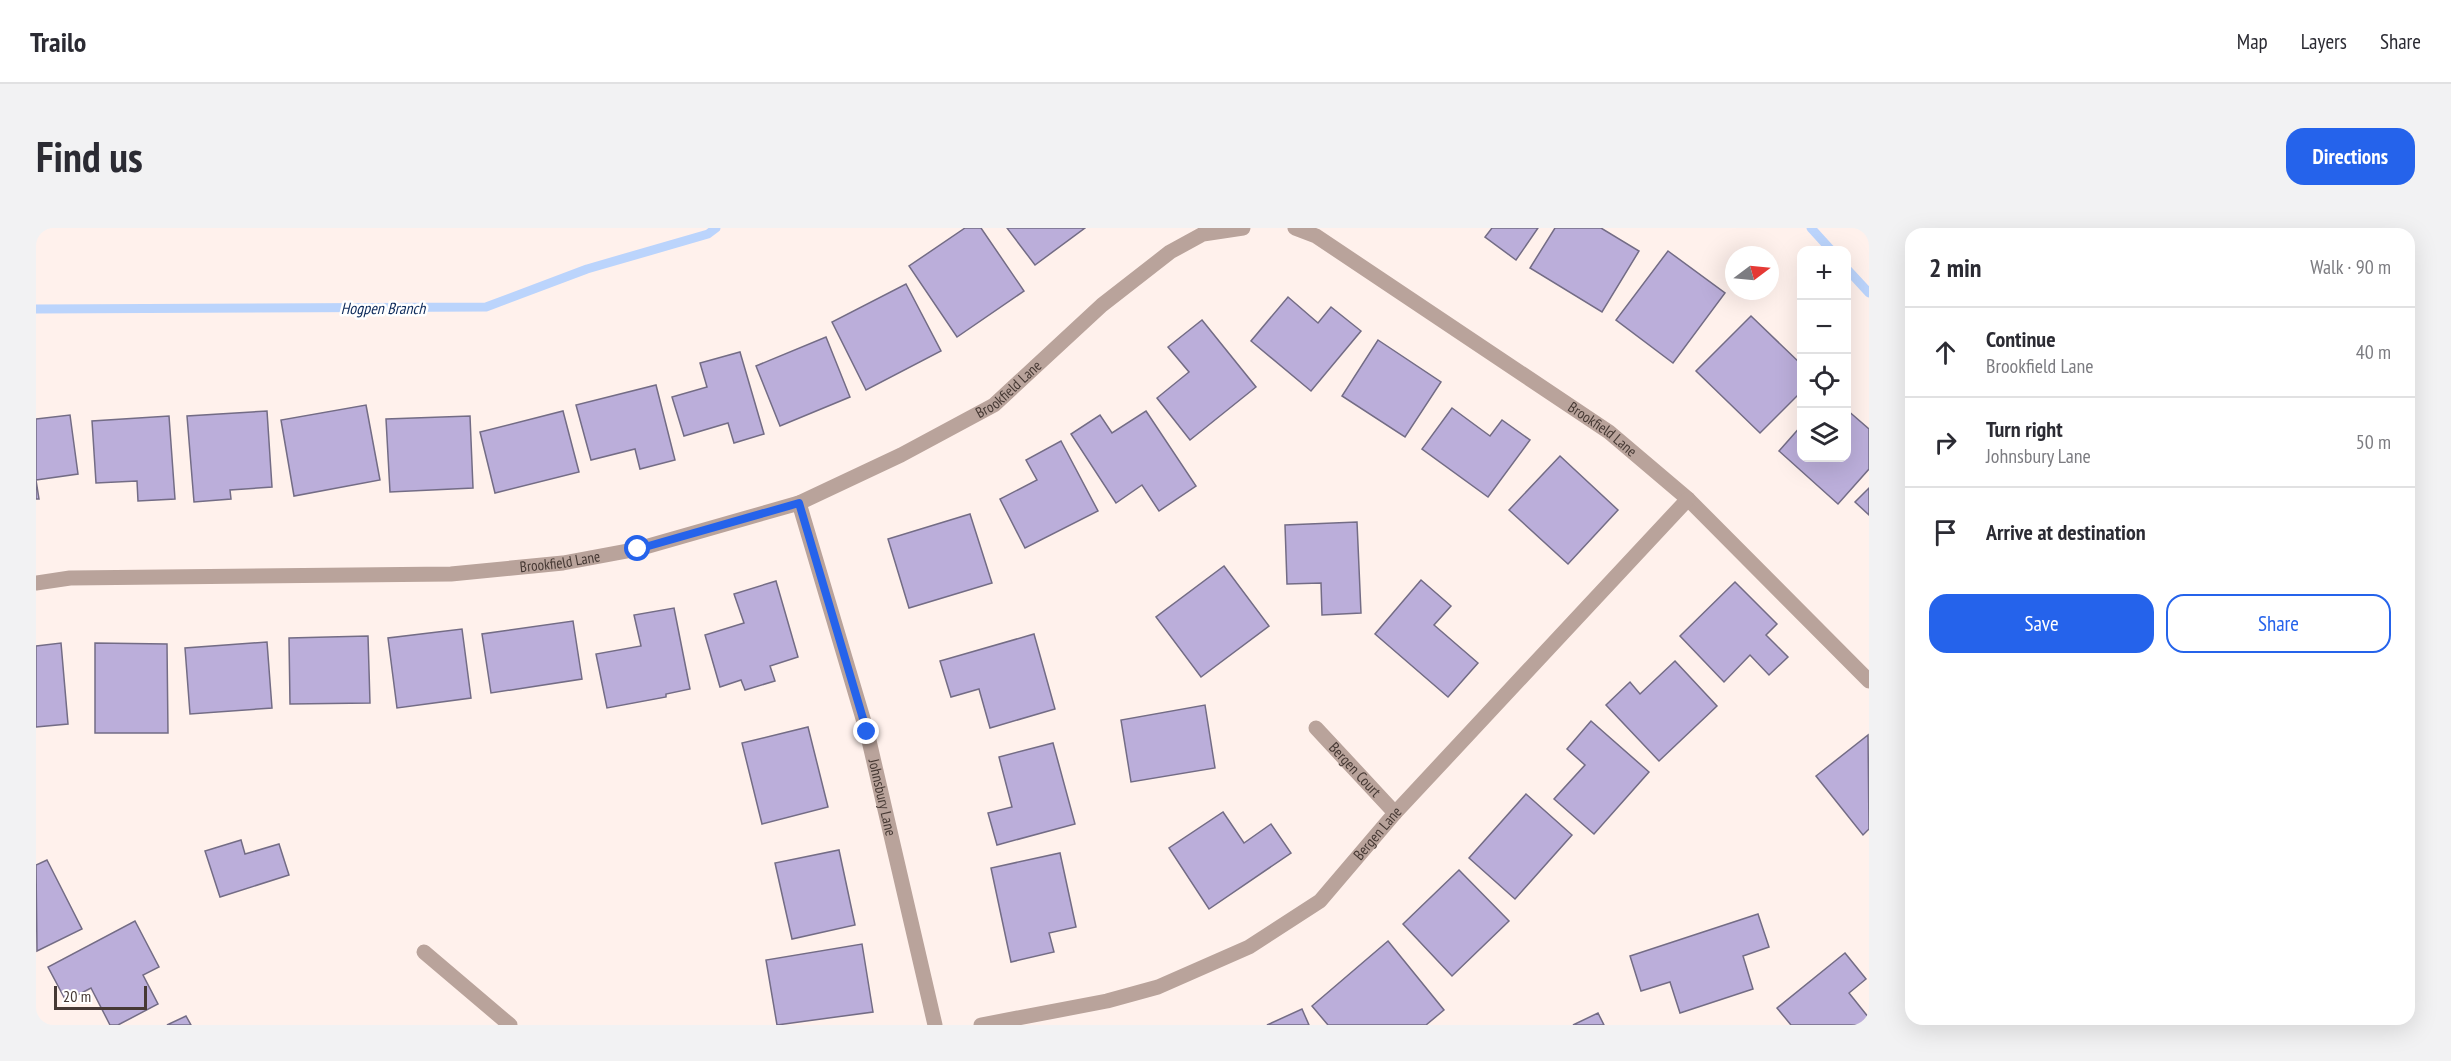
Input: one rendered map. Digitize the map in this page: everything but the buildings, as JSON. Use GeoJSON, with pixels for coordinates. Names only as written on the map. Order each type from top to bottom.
{"type":"FeatureCollection","features":[{"type":"Feature","properties":{"kind":"street","name":"Brookfield Lane"},"geometry":{"type":"LineString","coordinates":[[36,583],[70,578],[451,574],[552,564],[638,549],[799,503],[901,455],[994,405],[1102,305],[1170,252],[1203,234],[1243,228]]}},
{"type":"Feature","properties":{"kind":"street","name":"Brookfield Lane"},"geometry":{"type":"LineString","coordinates":[[1295,228],[1316,236],[1609,432],[1688,499],[1869,681]]}},
{"type":"Feature","properties":{"kind":"street","name":"Bergen Lane"},"geometry":{"type":"LineString","coordinates":[[981,1025],[1107,1001],[1148,990],[1249,947],[1320,901],[1395,813],[1688,499]]}},
{"type":"Feature","properties":{"kind":"street","name":"Johnsbury Lane"},"geometry":{"type":"LineString","coordinates":[[799,503],[867,732],[935,1025]]}},
{"type":"Feature","properties":{"kind":"street","name":"Bergen Court"},"geometry":{"type":"LineString","coordinates":[[1316,728],[1395,813]]}},
{"type":"Feature","properties":{"kind":"street"},"geometry":{"type":"LineString","coordinates":[[424,952],[510,1025]]}},
{"type":"Feature","properties":{"kind":"waterway","name":"Hogpen Branch"},"geometry":{"type":"LineString","coordinates":[[36,309],[486,307],[587,269],[708,234],[716,228]]}},
{"type":"Feature","properties":{"kind":"waterway","name":"Hogpen Branch"},"geometry":{"type":"LineString","coordinates":[[1811,228],[1827,246]]}},
{"type":"Feature","properties":{"kind":"waterway","name":"Hogpen Branch"},"geometry":{"type":"LineString","coordinates":[[1851,273],[1869,293]]}},
{"type":"Feature","properties":{"kind":"route"},"geometry":{"type":"LineString","coordinates":[[638,549],[799,503],[867,732]]}}]}
